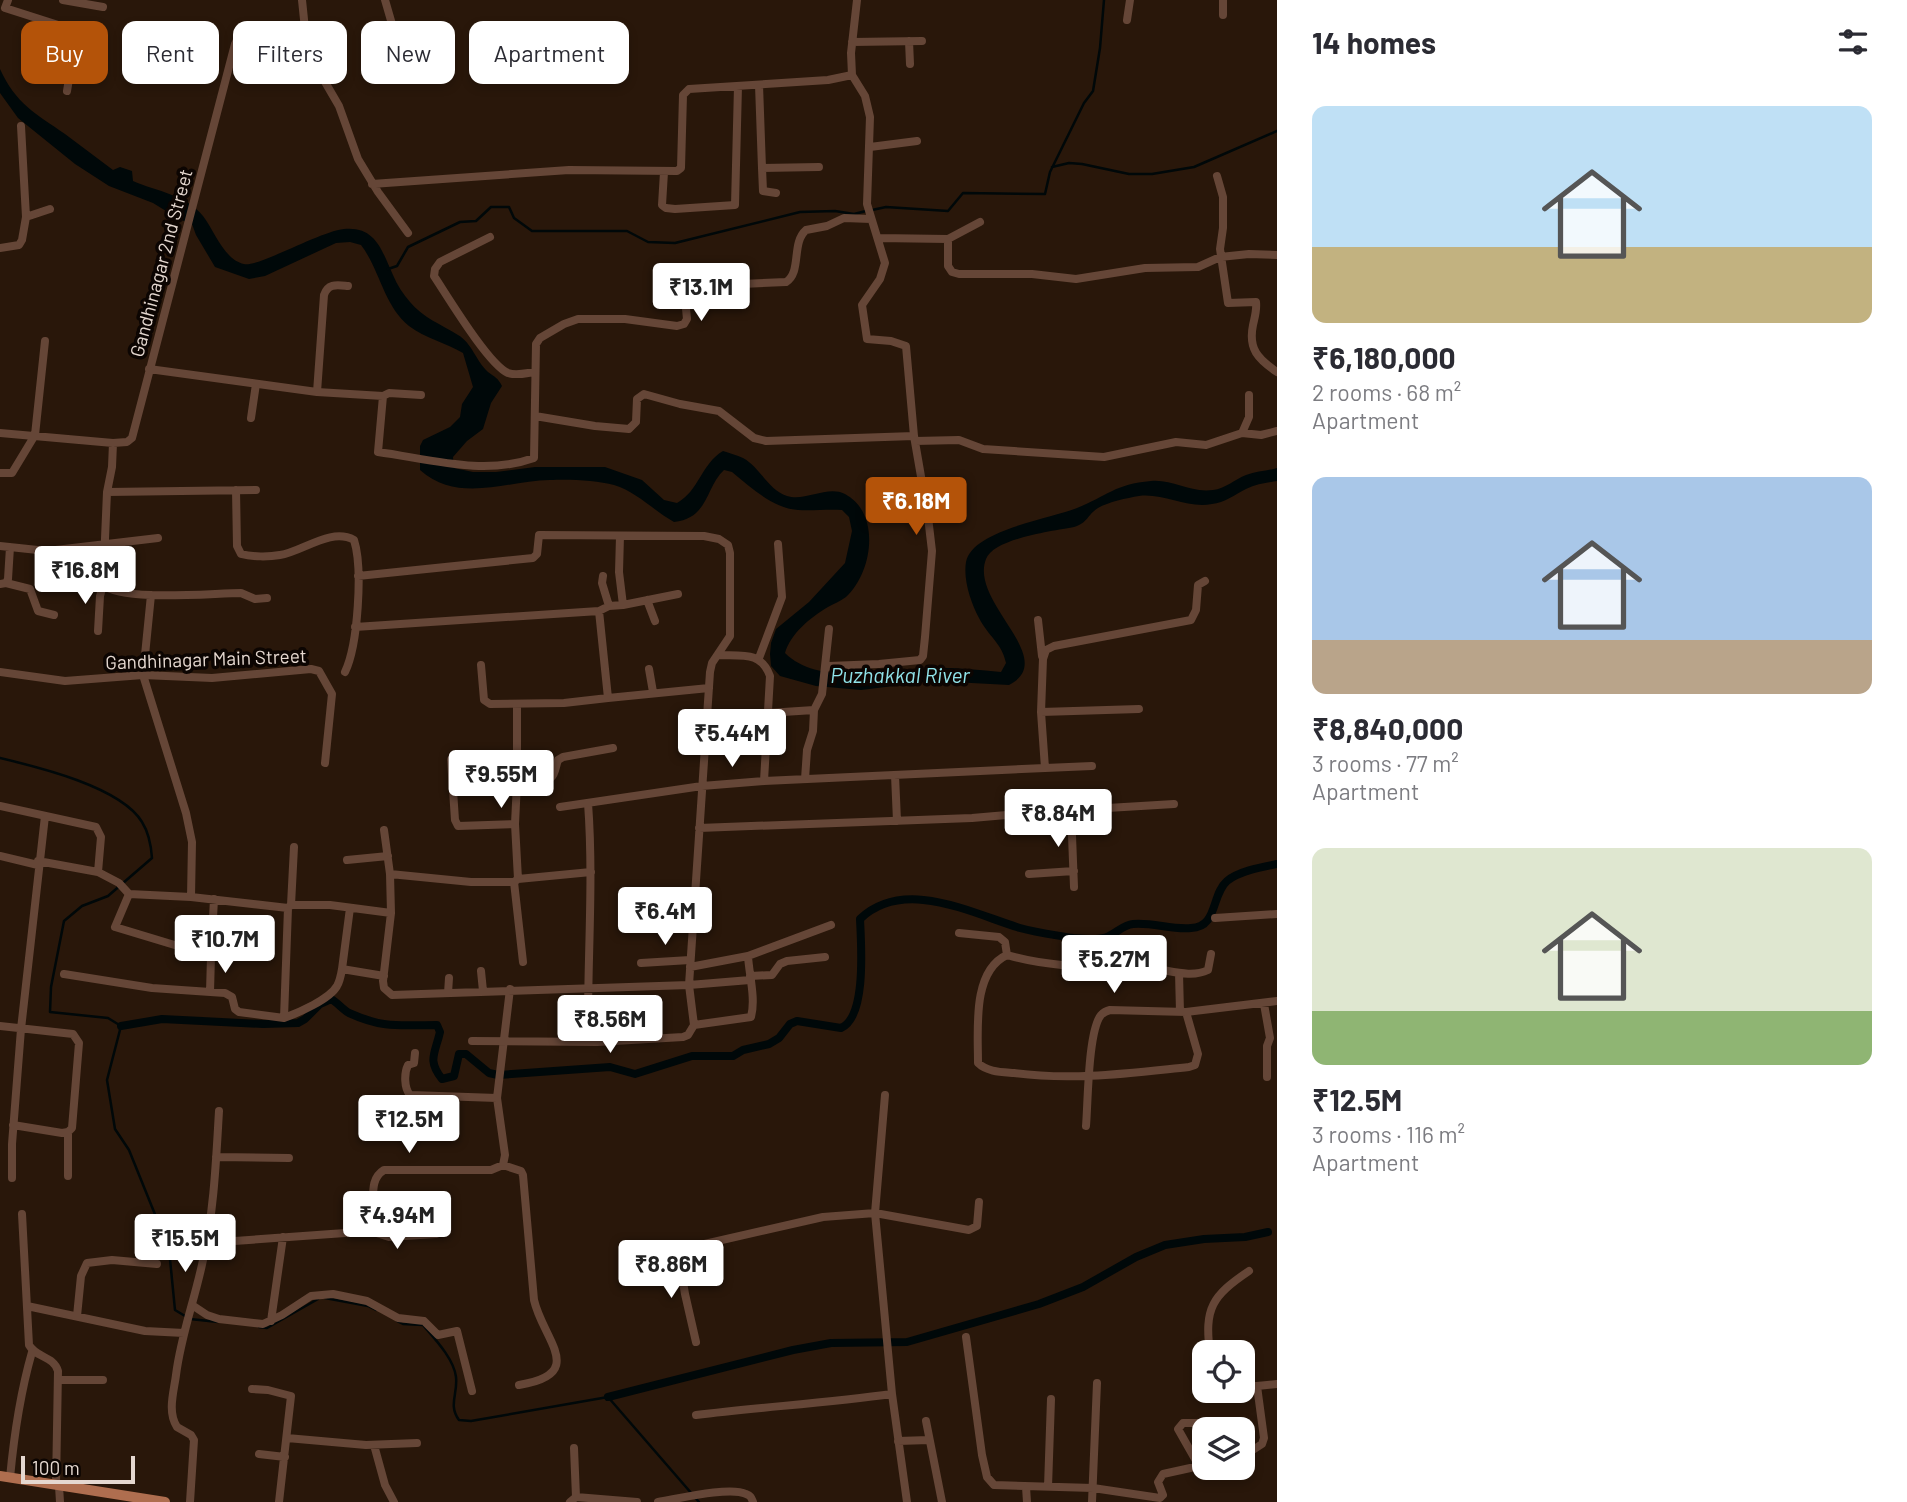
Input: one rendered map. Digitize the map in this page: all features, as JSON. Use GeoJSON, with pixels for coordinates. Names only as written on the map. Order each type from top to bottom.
{"type":"FeatureCollection","features":[{"type":"Feature","properties":{"kind":"main road"},"geometry":{"type":"LineString","coordinates":[[5,1477],[165,1502]]}},
{"type":"Feature","properties":{"kind":"street"},"geometry":{"type":"LineString","coordinates":[[66,0],[103,7]]}},
{"type":"Feature","properties":{"kind":"street"},"geometry":{"type":"LineString","coordinates":[[302,0],[304,21]]}},
{"type":"Feature","properties":{"kind":"street"},"geometry":{"type":"LineString","coordinates":[[386,0],[391,21]]}},
{"type":"Feature","properties":{"kind":"street"},"geometry":{"type":"LineString","coordinates":[[825,669],[837,665],[915,662],[923,656],[932,551],[914,438],[906,346],[891,341],[867,339],[862,305],[880,279],[885,263],[869,212],[867,177],[870,117],[865,96],[852,75],[852,42],[857,0]]}},
{"type":"Feature","properties":{"kind":"street"},"geometry":{"type":"LineString","coordinates":[[1127,20],[1130,0]]}},
{"type":"Feature","properties":{"kind":"street"},"geometry":{"type":"LineString","coordinates":[[1223,0],[1223,15]]}},
{"type":"Feature","properties":{"kind":"street"},"geometry":{"type":"LineString","coordinates":[[0,19],[7,4],[50,21]]}},
{"type":"Feature","properties":{"kind":"street"},"geometry":{"type":"LineString","coordinates":[[909,41],[910,64]]}},
{"type":"Feature","properties":{"kind":"street"},"geometry":{"type":"LineString","coordinates":[[852,42],[922,41]]}},
{"type":"Feature","properties":{"kind":"street","name":"Gandhinagar 2nd Street"},"geometry":{"type":"LineString","coordinates":[[113,443],[127,442],[132,438],[233,58]]}},
{"type":"Feature","properties":{"kind":"street"},"geometry":{"type":"LineString","coordinates":[[372,184],[569,170],[677,171],[681,169],[683,94],[696,88],[828,80],[852,75]]}},
{"type":"Feature","properties":{"kind":"street"},"geometry":{"type":"LineString","coordinates":[[66,91],[67,84]]}},
{"type":"Feature","properties":{"kind":"street"},"geometry":{"type":"LineString","coordinates":[[326,84],[339,106],[358,159],[372,184],[408,233]]}},
{"type":"Feature","properties":{"kind":"street"},"geometry":{"type":"LineString","coordinates":[[760,85],[763,191],[776,192]]}},
{"type":"Feature","properties":{"kind":"street"},"geometry":{"type":"LineString","coordinates":[[664,172],[662,205],[666,208],[735,205],[738,86]]}},
{"type":"Feature","properties":{"kind":"street"},"geometry":{"type":"LineString","coordinates":[[0,248],[19,245],[26,217],[21,126]]}},
{"type":"Feature","properties":{"kind":"street"},"geometry":{"type":"LineString","coordinates":[[870,147],[917,141]]}},
{"type":"Feature","properties":{"kind":"street"},"geometry":{"type":"LineString","coordinates":[[762,168],[819,167]]}},
{"type":"Feature","properties":{"kind":"street"},"geometry":{"type":"LineString","coordinates":[[1217,176],[1224,212],[1220,257],[1228,303],[1256,302],[1257,311],[1251,336],[1253,346],[1260,361],[1277,372]]}},
{"type":"Feature","properties":{"kind":"street"},"geometry":{"type":"LineString","coordinates":[[26,217],[50,209]]}},
{"type":"Feature","properties":{"kind":"street"},"geometry":{"type":"LineString","coordinates":[[383,396],[378,452],[472,466],[515,465],[534,458],[536,344],[540,338],[578,319],[625,319],[677,326],[684,324],[687,319],[685,298],[691,294],[742,284],[786,282],[793,274],[797,245],[802,233],[827,226],[838,219],[869,212]]}},
{"type":"Feature","properties":{"kind":"street"},"geometry":{"type":"LineString","coordinates":[[878,238],[948,239],[980,222]]}},
{"type":"Feature","properties":{"kind":"street"},"geometry":{"type":"LineString","coordinates":[[489,237],[440,262],[434,276],[479,343],[505,372],[517,375],[535,372]]}},
{"type":"Feature","properties":{"kind":"street"},"geometry":{"type":"LineString","coordinates":[[948,239],[948,266],[952,272],[959,274],[1032,274],[1076,279],[1145,268],[1198,267],[1220,257],[1249,254],[1277,256]]}},
{"type":"Feature","properties":{"kind":"street"},"geometry":{"type":"LineString","coordinates":[[317,391],[324,295],[326,289],[333,285],[348,286]]}},
{"type":"Feature","properties":{"kind":"street"},"geometry":{"type":"LineString","coordinates":[[0,473],[12,473],[35,435],[46,341]]}},
{"type":"Feature","properties":{"kind":"street"},"geometry":{"type":"LineString","coordinates":[[149,369],[317,391],[383,396],[389,393],[421,395]]}},
{"type":"Feature","properties":{"kind":"street"},"geometry":{"type":"LineString","coordinates":[[251,418],[256,384]]}},
{"type":"Feature","properties":{"kind":"street"},"geometry":{"type":"LineString","coordinates":[[535,416],[629,429],[636,422],[637,399],[644,394],[723,412],[754,438],[766,441],[914,438],[959,440],[984,449],[1104,457],[1176,442],[1206,445],[1242,433],[1261,435],[1277,431]]}},
{"type":"Feature","properties":{"kind":"street"},"geometry":{"type":"LineString","coordinates":[[1242,433],[1249,417],[1248,396]]}},
{"type":"Feature","properties":{"kind":"street"},"geometry":{"type":"LineString","coordinates":[[0,433],[113,443],[98,631]]}},
{"type":"Feature","properties":{"kind":"street"},"geometry":{"type":"LineString","coordinates":[[236,490],[237,546],[241,554],[278,556],[326,539],[349,537],[354,540],[358,576],[355,627],[351,661],[345,672]]}},
{"type":"Feature","properties":{"kind":"street"},"geometry":{"type":"LineString","coordinates":[[107,492],[256,490]]}},
{"type":"Feature","properties":{"kind":"street"},"geometry":{"type":"LineString","coordinates":[[358,576],[533,558],[537,554],[539,536],[704,536],[719,539],[728,545],[730,636],[712,663],[699,828],[689,985],[694,1025],[688,1035],[683,1037],[588,1042],[472,1041]]}},
{"type":"Feature","properties":{"kind":"street"},"geometry":{"type":"LineString","coordinates":[[620,536],[619,572],[623,605]]}},
{"type":"Feature","properties":{"kind":"street"},"geometry":{"type":"LineString","coordinates":[[0,546],[47,551],[158,538]]}},
{"type":"Feature","properties":{"kind":"street"},"geometry":{"type":"LineString","coordinates":[[759,658],[782,597],[778,544]]}},
{"type":"Feature","properties":{"kind":"street"},"geometry":{"type":"LineString","coordinates":[[10,547],[3,584],[30,590],[38,611],[54,615]]}},
{"type":"Feature","properties":{"kind":"street"},"geometry":{"type":"LineString","coordinates":[[603,576],[602,583],[609,606]]}},
{"type":"Feature","properties":{"kind":"street"},"geometry":{"type":"LineString","coordinates":[[1043,659],[1046,650],[1054,646],[1191,620],[1196,610],[1198,585],[1205,581]]}},
{"type":"Feature","properties":{"kind":"street"},"geometry":{"type":"LineString","coordinates":[[103,585],[112,590],[151,594],[241,593],[254,599],[267,598]]}},
{"type":"Feature","properties":{"kind":"street"},"geometry":{"type":"LineString","coordinates":[[151,594],[143,675],[190,832],[191,897]]}},
{"type":"Feature","properties":{"kind":"street"},"geometry":{"type":"LineString","coordinates":[[355,627],[599,611],[609,606],[678,594]]}},
{"type":"Feature","properties":{"kind":"street"},"geometry":{"type":"LineString","coordinates":[[647,600],[655,621]]}},
{"type":"Feature","properties":{"kind":"street"},"geometry":{"type":"LineString","coordinates":[[599,611],[608,698]]}},
{"type":"Feature","properties":{"kind":"street"},"geometry":{"type":"LineString","coordinates":[[1038,620],[1043,659],[1041,712],[1045,768]]}},
{"type":"Feature","properties":{"kind":"street"},"geometry":{"type":"LineString","coordinates":[[805,779],[814,710],[822,694],[829,629]]}},
{"type":"Feature","properties":{"kind":"street"},"geometry":{"type":"LineString","coordinates":[[718,656],[759,658],[766,664],[770,676],[764,781]]}},
{"type":"Feature","properties":{"kind":"street"},"geometry":{"type":"LineString","coordinates":[[481,665],[482,691],[486,703],[517,705],[709,688]]}},
{"type":"Feature","properties":{"kind":"street","name":"Gandhinagar Main Street"},"geometry":{"type":"LineString","coordinates":[[0,672],[65,681],[143,675],[212,678],[300,668],[319,671],[332,694],[325,762]]}},
{"type":"Feature","properties":{"kind":"street"},"geometry":{"type":"LineString","coordinates":[[649,669],[653,692]]}},
{"type":"Feature","properties":{"kind":"street"},"geometry":{"type":"LineString","coordinates":[[517,705],[516,881],[523,962]]}},
{"type":"Feature","properties":{"kind":"street"},"geometry":{"type":"LineString","coordinates":[[1041,712],[1139,709]]}},
{"type":"Feature","properties":{"kind":"street"},"geometry":{"type":"LineString","coordinates":[[768,713],[814,710]]}},
{"type":"Feature","properties":{"kind":"street"},"geometry":{"type":"LineString","coordinates":[[453,782],[547,780],[555,772],[558,760],[563,757],[613,748]]}},
{"type":"Feature","properties":{"kind":"street"},"geometry":{"type":"LineString","coordinates":[[451,761],[455,820],[458,826],[515,824]]}},
{"type":"Feature","properties":{"kind":"street"},"geometry":{"type":"LineString","coordinates":[[561,807],[702,786],[764,781],[1092,766]]}},
{"type":"Feature","properties":{"kind":"street"},"geometry":{"type":"LineString","coordinates":[[895,775],[897,821]]}},
{"type":"Feature","properties":{"kind":"street"},"geometry":{"type":"LineString","coordinates":[[588,803],[592,872],[587,988],[588,1042]]}},
{"type":"Feature","properties":{"kind":"street"},"geometry":{"type":"LineString","coordinates":[[699,828],[972,818],[1174,804]]}},
{"type":"Feature","properties":{"kind":"street"},"geometry":{"type":"LineString","coordinates":[[0,806],[91,825],[100,831],[98,872]]}},
{"type":"Feature","properties":{"kind":"street"},"geometry":{"type":"LineString","coordinates":[[1071,810],[1074,887]]}},
{"type":"Feature","properties":{"kind":"street"},"geometry":{"type":"LineString","coordinates":[[12,1178],[13,1125],[21,1029],[45,816]]}},
{"type":"Feature","properties":{"kind":"street"},"geometry":{"type":"LineString","coordinates":[[384,830],[390,874],[391,913],[384,988],[386,993],[392,995],[689,985],[772,975],[780,964],[787,961],[825,957]]}},
{"type":"Feature","properties":{"kind":"street"},"geometry":{"type":"LineString","coordinates":[[284,1018],[294,847]]}},
{"type":"Feature","properties":{"kind":"street"},"geometry":{"type":"LineString","coordinates":[[0,856],[98,872],[119,883],[127,893],[391,913]]}},
{"type":"Feature","properties":{"kind":"street"},"geometry":{"type":"LineString","coordinates":[[347,860],[388,856]]}},
{"type":"Feature","properties":{"kind":"street"},"geometry":{"type":"LineString","coordinates":[[1029,874],[1074,871]]}},
{"type":"Feature","properties":{"kind":"street"},"geometry":{"type":"LineString","coordinates":[[390,874],[471,882],[516,881],[592,872]]}},
{"type":"Feature","properties":{"kind":"street"},"geometry":{"type":"LineString","coordinates":[[127,893],[115,927],[211,956]]}},
{"type":"Feature","properties":{"kind":"street"},"geometry":{"type":"LineString","coordinates":[[209,992],[214,899]]}},
{"type":"Feature","properties":{"kind":"street"},"geometry":{"type":"LineString","coordinates":[[64,974],[152,988],[230,994],[235,1009],[239,1012],[284,1018],[307,1008],[331,993],[339,984],[350,908]]}},
{"type":"Feature","properties":{"kind":"street"},"geometry":{"type":"LineString","coordinates":[[1215,918],[1277,914]]}},
{"type":"Feature","properties":{"kind":"street"},"geometry":{"type":"LineString","coordinates":[[641,963],[690,963],[748,956],[831,925]]}},
{"type":"Feature","properties":{"kind":"street"},"geometry":{"type":"LineString","coordinates":[[959,933],[999,937],[1005,942],[1007,955]]}},
{"type":"Feature","properties":{"kind":"street"},"geometry":{"type":"LineString","coordinates":[[1179,973],[1183,1012],[1198,1054],[1195,1065],[1051,1078],[995,1071],[981,1067],[978,1063],[980,991],[996,960],[1007,955],[1032,963],[1148,968],[1198,974],[1208,970],[1211,954]]}},
{"type":"Feature","properties":{"kind":"street"},"geometry":{"type":"LineString","coordinates":[[694,1025],[751,1017],[748,956]]}},
{"type":"Feature","properties":{"kind":"street"},"geometry":{"type":"LineString","coordinates":[[342,969],[384,976]]}},
{"type":"Feature","properties":{"kind":"street"},"geometry":{"type":"LineString","coordinates":[[481,971],[483,991]]}},
{"type":"Feature","properties":{"kind":"street"},"geometry":{"type":"LineString","coordinates":[[448,993],[449,978]]}},
{"type":"Feature","properties":{"kind":"street"},"geometry":{"type":"LineString","coordinates":[[503,1164],[505,1155],[497,1098],[510,989]]}},
{"type":"Feature","properties":{"kind":"street"},"geometry":{"type":"LineString","coordinates":[[1086,1126],[1091,1050],[1102,1013],[1110,1010],[1183,1012],[1277,1001]]}},
{"type":"Feature","properties":{"kind":"street"},"geometry":{"type":"LineString","coordinates":[[1264,1004],[1270,1038],[1267,1046],[1267,1077]]}},
{"type":"Feature","properties":{"kind":"street"},"geometry":{"type":"LineString","coordinates":[[0,1026],[65,1033],[77,1037],[79,1043],[72,1128],[68,1132],[68,1176]]}},
{"type":"Feature","properties":{"kind":"street"},"geometry":{"type":"LineString","coordinates":[[415,1053],[414,1063],[408,1065],[406,1071],[406,1090],[410,1095],[497,1098]]}},
{"type":"Feature","properties":{"kind":"street"},"geometry":{"type":"LineString","coordinates":[[886,1095],[875,1213],[892,1394],[907,1502]]}},
{"type":"Feature","properties":{"kind":"street"},"geometry":{"type":"LineString","coordinates":[[190,1502],[194,1440],[191,1435],[177,1427],[171,1411],[185,1328],[206,1243],[219,1111]]}},
{"type":"Feature","properties":{"kind":"street"},"geometry":{"type":"LineString","coordinates":[[13,1125],[68,1132]]}},
{"type":"Feature","properties":{"kind":"street"},"geometry":{"type":"LineString","coordinates":[[216,1157],[289,1158]]}},
{"type":"Feature","properties":{"kind":"street"},"geometry":{"type":"LineString","coordinates":[[364,1229],[373,1217],[373,1184],[377,1174],[384,1170],[491,1170],[503,1164],[521,1171],[534,1300],[558,1361],[555,1370],[546,1378],[519,1385]]}},
{"type":"Feature","properties":{"kind":"street"},"geometry":{"type":"LineString","coordinates":[[639,1259],[822,1217],[875,1213],[969,1230],[977,1226],[979,1202]]}},
{"type":"Feature","properties":{"kind":"street"},"geometry":{"type":"LineString","coordinates":[[5,1477],[22,1386],[32,1352],[27,1333],[22,1214]]}},
{"type":"Feature","properties":{"kind":"street"},"geometry":{"type":"LineString","coordinates":[[206,1243],[364,1229],[389,1237],[436,1234]]}},
{"type":"Feature","properties":{"kind":"street"},"geometry":{"type":"LineString","coordinates":[[271,1321],[283,1237]]}},
{"type":"Feature","properties":{"kind":"street"},"geometry":{"type":"LineString","coordinates":[[678,1251],[696,1342]]}},
{"type":"Feature","properties":{"kind":"street"},"geometry":{"type":"LineString","coordinates":[[77,1316],[81,1276],[87,1263],[112,1260],[157,1264]]}},
{"type":"Feature","properties":{"kind":"street"},"geometry":{"type":"LineString","coordinates":[[1209,1340],[1210,1309],[1217,1297],[1249,1271]]}},
{"type":"Feature","properties":{"kind":"street"},"geometry":{"type":"LineString","coordinates":[[192,1308],[219,1319],[255,1324],[271,1321],[311,1296],[333,1294],[368,1301],[398,1318],[424,1321],[438,1335],[456,1330],[472,1391]]}},
{"type":"Feature","properties":{"kind":"street"},"geometry":{"type":"LineString","coordinates":[[27,1306],[145,1331],[185,1328]]}},
{"type":"Feature","properties":{"kind":"street"},"geometry":{"type":"LineString","coordinates":[[966,1337],[977,1426],[987,1477],[994,1485],[1093,1488],[1163,1499],[1158,1482],[1163,1474],[1192,1467]]}},
{"type":"Feature","properties":{"kind":"street"},"geometry":{"type":"LineString","coordinates":[[32,1352],[57,1366],[57,1485],[60,1502]]}},
{"type":"Feature","properties":{"kind":"street"},"geometry":{"type":"LineString","coordinates":[[58,1380],[103,1380]]}},
{"type":"Feature","properties":{"kind":"street"},"geometry":{"type":"LineString","coordinates":[[1092,1502],[1097,1383]]}},
{"type":"Feature","properties":{"kind":"street"},"geometry":{"type":"LineString","coordinates":[[1255,1449],[1262,1444],[1256,1386],[1277,1384]]}},
{"type":"Feature","properties":{"kind":"street"},"geometry":{"type":"LineString","coordinates":[[252,1389],[291,1396],[279,1502]]}},
{"type":"Feature","properties":{"kind":"street"},"geometry":{"type":"LineString","coordinates":[[696,1415],[892,1394]]}},
{"type":"Feature","properties":{"kind":"street"},"geometry":{"type":"LineString","coordinates":[[1048,1487],[1051,1399]]}},
{"type":"Feature","properties":{"kind":"street"},"geometry":{"type":"LineString","coordinates":[[926,1422],[942,1502]]}},
{"type":"Feature","properties":{"kind":"street"},"geometry":{"type":"LineString","coordinates":[[1192,1423],[1183,1423],[1178,1429],[1192,1450]]}},
{"type":"Feature","properties":{"kind":"street"},"geometry":{"type":"LineString","coordinates":[[287,1438],[374,1445],[417,1443]]}},
{"type":"Feature","properties":{"kind":"street"},"geometry":{"type":"LineString","coordinates":[[898,1441],[929,1440]]}},
{"type":"Feature","properties":{"kind":"street"},"geometry":{"type":"LineString","coordinates":[[374,1445],[394,1502]]}},
{"type":"Feature","properties":{"kind":"street"},"geometry":{"type":"LineString","coordinates":[[575,1448],[573,1499],[637,1502]]}},
{"type":"Feature","properties":{"kind":"street"},"geometry":{"type":"LineString","coordinates":[[259,1454],[285,1457]]}},
{"type":"Feature","properties":{"kind":"street"},"geometry":{"type":"LineString","coordinates":[[1026,1487],[1027,1502]]}},
{"type":"Feature","properties":{"kind":"street"},"geometry":{"type":"LineString","coordinates":[[657,1502],[689,1496],[745,1493],[753,1502]]}},
{"type":"Feature","properties":{"kind":"water","name":"Puzhakkal River"},"geometry":{"type":"Polygon","coordinates":[[[0,69],[13,91],[27,107],[113,170],[120,167],[132,171],[133,181],[180,198],[196,209],[225,251],[237,261],[244,264],[263,260],[333,231],[355,229],[371,236],[410,302],[426,316],[463,338],[484,368],[498,379],[502,386],[491,403],[483,429],[467,441],[453,457],[454,468],[473,472],[496,472],[535,467],[605,467],[642,480],[664,500],[677,503],[690,492],[710,463],[723,451],[749,462],[774,489],[787,496],[801,497],[831,491],[845,494],[856,503],[868,528],[867,558],[862,573],[846,597],[821,611],[802,627],[785,653],[816,670],[855,674],[940,668],[1001,672],[1006,663],[1004,656],[979,618],[967,584],[966,562],[971,551],[982,542],[1014,527],[1077,508],[1120,488],[1139,483],[1159,481],[1196,490],[1213,490],[1250,474],[1277,468],[1277,481],[1254,486],[1212,504],[1194,504],[1148,496],[1123,499],[1098,508],[1079,525],[1012,541],[991,552],[986,559],[984,576],[1025,660],[1022,674],[1009,685],[934,681],[861,690],[816,686],[780,676],[771,666],[771,643],[776,629],[809,602],[845,563],[852,531],[849,517],[842,510],[798,510],[780,505],[763,496],[732,472],[724,470],[700,509],[694,515],[674,522],[630,492],[607,483],[557,480],[466,488],[435,480],[420,470],[420,446],[423,440],[450,427],[460,417],[462,404],[473,387],[463,353],[415,330],[401,318],[361,245],[350,242],[336,243],[265,276],[249,279],[215,267],[192,224],[153,203],[109,186],[75,164],[18,118],[0,93],[0,69]]]}},
{"type":"Feature","properties":{"kind":"waterway"},"geometry":{"type":"LineString","coordinates":[[872,210],[886,207],[948,211],[963,193],[1045,194],[1050,172],[1084,103],[1093,91],[1104,0]]}},
{"type":"Feature","properties":{"kind":"waterway"},"geometry":{"type":"LineString","coordinates":[[1052,167],[1069,163],[1129,174],[1152,174],[1194,167],[1277,131]]}},
{"type":"Feature","properties":{"kind":"waterway"},"geometry":{"type":"LineString","coordinates":[[388,269],[397,266],[408,247],[460,222],[476,221],[491,207],[509,207],[514,218],[532,231],[627,231],[648,242],[675,243],[800,212],[835,211],[854,214],[866,211]]}},
{"type":"Feature","properties":{"kind":"waterway"},"geometry":{"type":"LineString","coordinates":[[0,758],[56,773],[98,789],[131,810],[146,830],[152,858],[108,896],[82,906],[64,921],[51,987],[50,1012],[108,1018],[121,1026],[107,1080],[115,1129],[129,1150],[169,1249],[175,1310],[190,1319],[218,1322]]}},
{"type":"Feature","properties":{"kind":"waterway"},"geometry":{"type":"LineString","coordinates":[[121,1026],[162,1019],[298,1023],[320,1004],[331,999],[349,1013],[372,1022],[437,1025],[440,1032],[433,1062],[442,1079],[454,1076],[459,1054],[466,1054],[489,1073],[498,1075],[610,1067],[635,1074],[692,1056],[733,1056],[743,1050],[769,1044],[779,1038],[790,1024],[797,1021],[841,1028],[849,1021],[859,995],[860,919],[877,907],[917,899],[938,902],[1026,930],[1096,939],[1105,938],[1133,924],[1184,928],[1200,926],[1210,916],[1218,894],[1227,881],[1244,872],[1277,864]]}},
{"type":"Feature","properties":{"kind":"waterway"},"geometry":{"type":"LineString","coordinates":[[608,1397],[793,1350],[831,1343],[907,1342],[1039,1304],[1083,1287],[1136,1257],[1165,1245],[1268,1232]]}},
{"type":"Feature","properties":{"kind":"waterway"},"geometry":{"type":"LineString","coordinates":[[325,1298],[376,1310]]}},
{"type":"Feature","properties":{"kind":"waterway"},"geometry":{"type":"LineString","coordinates":[[259,1327],[267,1328],[318,1299]]}},
{"type":"Feature","properties":{"kind":"waterway"},"geometry":{"type":"LineString","coordinates":[[397,1321],[423,1325],[448,1356],[456,1377],[454,1409],[459,1420],[471,1421],[608,1397],[699,1502]]}}]}
